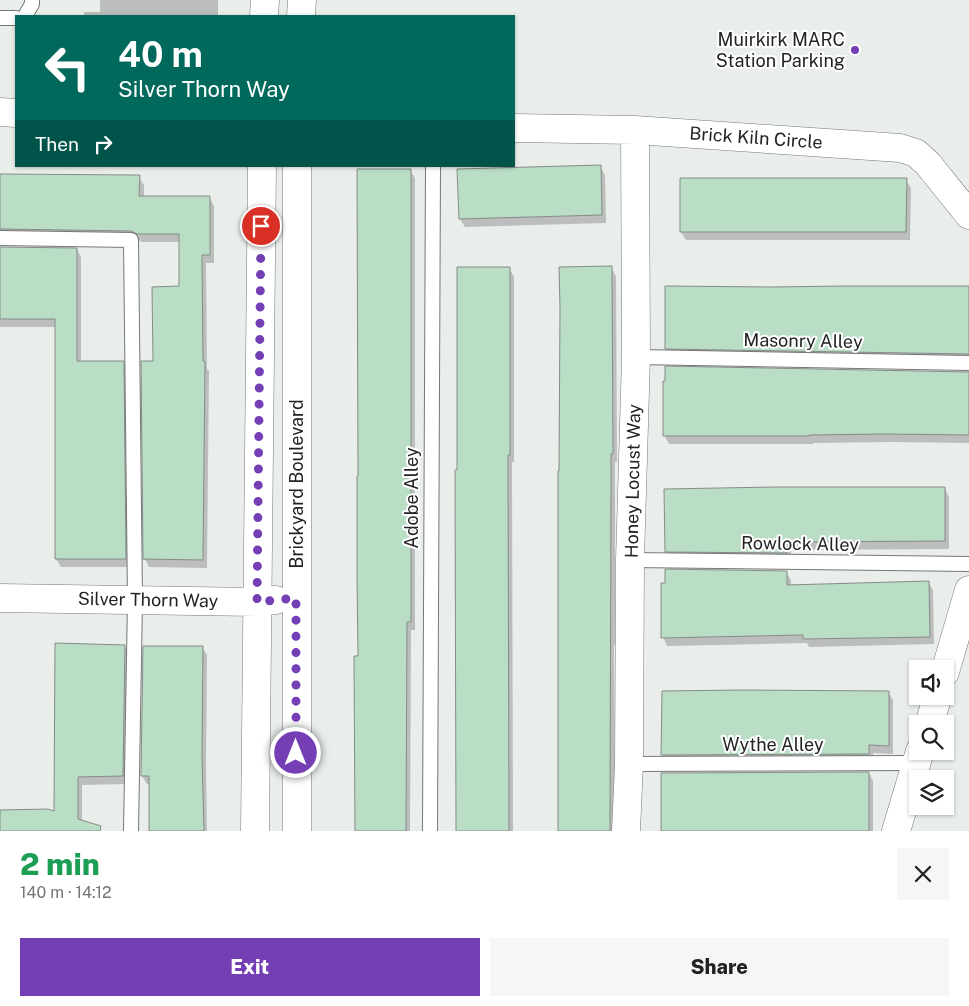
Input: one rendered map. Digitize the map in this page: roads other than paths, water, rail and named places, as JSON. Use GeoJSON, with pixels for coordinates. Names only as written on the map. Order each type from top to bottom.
{"type":"FeatureCollection","features":[{"type":"Feature","properties":{"kind":"street"},"geometry":{"type":"LineString","coordinates":[[264,0],[264,15]]}},
{"type":"Feature","properties":{"kind":"street"},"geometry":{"type":"LineString","coordinates":[[301,15],[302,0]]}},
{"type":"Feature","properties":{"kind":"street"},"geometry":{"type":"LineString","coordinates":[[0,112],[15,112]]}},
{"type":"Feature","properties":{"kind":"street","name":"Brick Kiln Circle"},"geometry":{"type":"LineString","coordinates":[[515,128],[635,130],[900,148],[916,153],[928,164],[969,215]]}},
{"type":"Feature","properties":{"kind":"street","name":"Honey Locust Way"},"geometry":{"type":"LineString","coordinates":[[626,831],[629,764],[630,560],[636,357],[635,130]]}},
{"type":"Feature","properties":{"kind":"street"},"geometry":{"type":"LineString","coordinates":[[256,831],[262,167]]}},
{"type":"Feature","properties":{"kind":"street","name":"Brickyard Boulevard"},"geometry":{"type":"LineString","coordinates":[[297,167],[297,831]]}},
{"type":"Feature","properties":{"kind":"street"},"geometry":{"type":"LineString","coordinates":[[949,660],[969,590]]}},
{"type":"Feature","properties":{"kind":"street","name":"Silver Thorn Way"},"geometry":{"type":"LineString","coordinates":[[0,598],[257,602],[296,598]]}},
{"type":"Feature","properties":{"kind":"street"},"geometry":{"type":"LineString","coordinates":[[896,831],[917,760]]}},
{"type":"Feature","properties":{"kind":"lane"},"geometry":{"type":"LineString","coordinates":[[26,15],[32,4],[32,0]]}},
{"type":"Feature","properties":{"kind":"lane"},"geometry":{"type":"LineString","coordinates":[[0,18],[15,18]]}},
{"type":"Feature","properties":{"kind":"lane","name":"Adobe Alley"},"geometry":{"type":"LineString","coordinates":[[430,831],[433,167]]}},
{"type":"Feature","properties":{"kind":"lane"},"geometry":{"type":"LineString","coordinates":[[0,238],[131,240],[136,600],[131,831]]}},
{"type":"Feature","properties":{"kind":"lane","name":"Masonry Alley"},"geometry":{"type":"LineString","coordinates":[[636,357],[969,363]]}},
{"type":"Feature","properties":{"kind":"lane","name":"Rowlock Alley"},"geometry":{"type":"LineString","coordinates":[[630,560],[969,564]]}},
{"type":"Feature","properties":{"kind":"lane","name":"Wythe Alley"},"geometry":{"type":"LineString","coordinates":[[629,764],[909,757]]}},
{"type":"Feature","properties":{"kind":"place","name":"Muirkirk MARC Station Parking"},"geometry":{"type":"Point","coordinates":[855,50]}}]}
